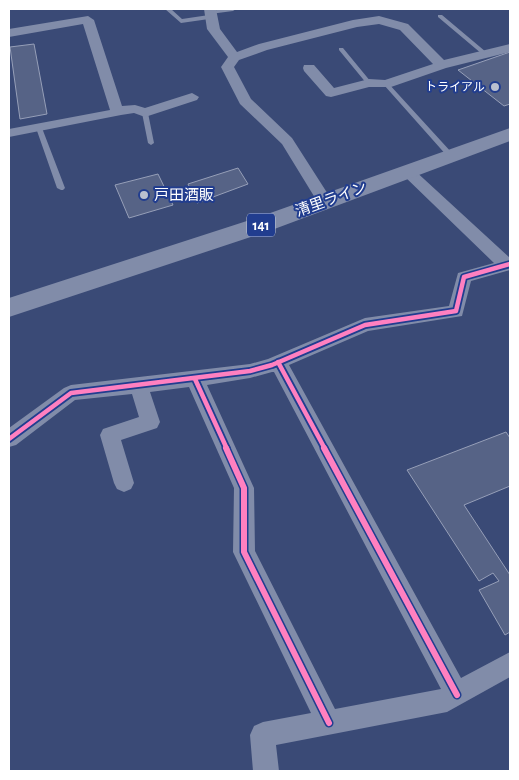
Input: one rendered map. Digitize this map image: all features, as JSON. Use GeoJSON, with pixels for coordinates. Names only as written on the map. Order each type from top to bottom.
{"type":"FeatureCollection","features":[{"type":"Feature","properties":{"kind":"highway","name":"清里ライン"},"geometry":{"type":"LineString","coordinates":[[9,308],[325,202],[510,134]]}},
{"type":"Feature","properties":{"kind":"street"},"geometry":{"type":"LineString","coordinates":[[372,9],[380,20]]}},
{"type":"Feature","properties":{"kind":"street"},"geometry":{"type":"LineString","coordinates":[[210,12],[218,38],[235,57]]}},
{"type":"Feature","properties":{"kind":"street"},"geometry":{"type":"LineString","coordinates":[[9,33],[88,20],[117,111]]}},
{"type":"Feature","properties":{"kind":"street"},"geometry":{"type":"LineString","coordinates":[[325,202],[287,141],[245,101],[228,67],[235,57],[272,44],[356,23],[380,20],[404,27],[441,65]]}},
{"type":"Feature","properties":{"kind":"street"},"geometry":{"type":"LineString","coordinates":[[310,68],[331,93],[369,83],[386,84],[441,65],[510,48]]}},
{"type":"Feature","properties":{"kind":"street"},"geometry":{"type":"LineString","coordinates":[[9,133],[115,113],[117,111],[135,109],[145,113],[192,98]]}},
{"type":"Feature","properties":{"kind":"street"},"geometry":{"type":"LineString","coordinates":[[406,172],[508,264]]}},
{"type":"Feature","properties":{"kind":"street"},"geometry":{"type":"LineString","coordinates":[[9,438],[71,393],[250,371],[278,362],[365,325],[456,311],[464,278],[508,264]]}},
{"type":"Feature","properties":{"kind":"street"},"geometry":{"type":"LineString","coordinates":[[278,362],[457,695]]}},
{"type":"Feature","properties":{"kind":"street"},"geometry":{"type":"LineString","coordinates":[[195,379],[244,488],[244,552],[329,724]]}},
{"type":"Feature","properties":{"kind":"street"},"geometry":{"type":"LineString","coordinates":[[124,483],[110,435],[150,422],[138,385]]}},
{"type":"Feature","properties":{"kind":"street"},"geometry":{"type":"LineString","coordinates":[[266,771],[263,736],[416,708],[447,700],[510,664]]}},
{"type":"Feature","properties":{"kind":"lane"},"geometry":{"type":"LineString","coordinates":[[168,9],[181,20],[210,12],[233,9]]}},
{"type":"Feature","properties":{"kind":"lane"},"geometry":{"type":"LineString","coordinates":[[440,16],[484,53]]}},
{"type":"Feature","properties":{"kind":"lane"},"geometry":{"type":"LineString","coordinates":[[341,49],[369,83]]}},
{"type":"Feature","properties":{"kind":"lane"},"geometry":{"type":"LineString","coordinates":[[386,84],[450,155]]}},
{"type":"Feature","properties":{"kind":"lane"},"geometry":{"type":"LineString","coordinates":[[145,113],[151,143]]}},
{"type":"Feature","properties":{"kind":"lane"},"geometry":{"type":"LineString","coordinates":[[39,128],[61,188]]}},
{"type":"Feature","properties":{"kind":"building"},"geometry":{"type":"Polygon","coordinates":[[[34,44],[47,114],[20,119],[10,47],[34,44]]]}},
{"type":"Feature","properties":{"kind":"building","name":"トライアル"},"geometry":{"type":"Polygon","coordinates":[[[510,52],[510,104],[504,106],[458,70],[510,52]]]}},
{"type":"Feature","properties":{"kind":"building"},"geometry":{"type":"Polygon","coordinates":[[[238,168],[248,184],[197,203],[188,184],[238,168]]]}},
{"type":"Feature","properties":{"kind":"building","name":"戸田酒販"},"geometry":{"type":"Polygon","coordinates":[[[158,174],[173,205],[129,218],[115,185],[158,174]]]}},
{"type":"Feature","properties":{"kind":"building"},"geometry":{"type":"Polygon","coordinates":[[[506,432],[510,438],[510,486],[464,505],[510,575],[510,632],[505,635],[479,590],[499,581],[493,573],[479,581],[407,470],[506,432]]]}},
{"type":"Feature","properties":{"kind":"cycle path"},"geometry":{"type":"LineString","coordinates":[[9,439],[71,393],[250,371],[272,365],[365,325],[456,311],[464,277],[510,264]]}},
{"type":"Feature","properties":{"kind":"cycle path"},"geometry":{"type":"LineString","coordinates":[[278,362],[457,695]]}},
{"type":"Feature","properties":{"kind":"cycle path"},"geometry":{"type":"LineString","coordinates":[[195,379],[244,488],[244,552],[329,723]]}},
{"type":"Feature","properties":{"kind":"place","name":"トライアル"},"geometry":{"type":"Point","coordinates":[495,87]}},
{"type":"Feature","properties":{"kind":"place","name":"戸田酒販"},"geometry":{"type":"Point","coordinates":[144,195]}}]}
